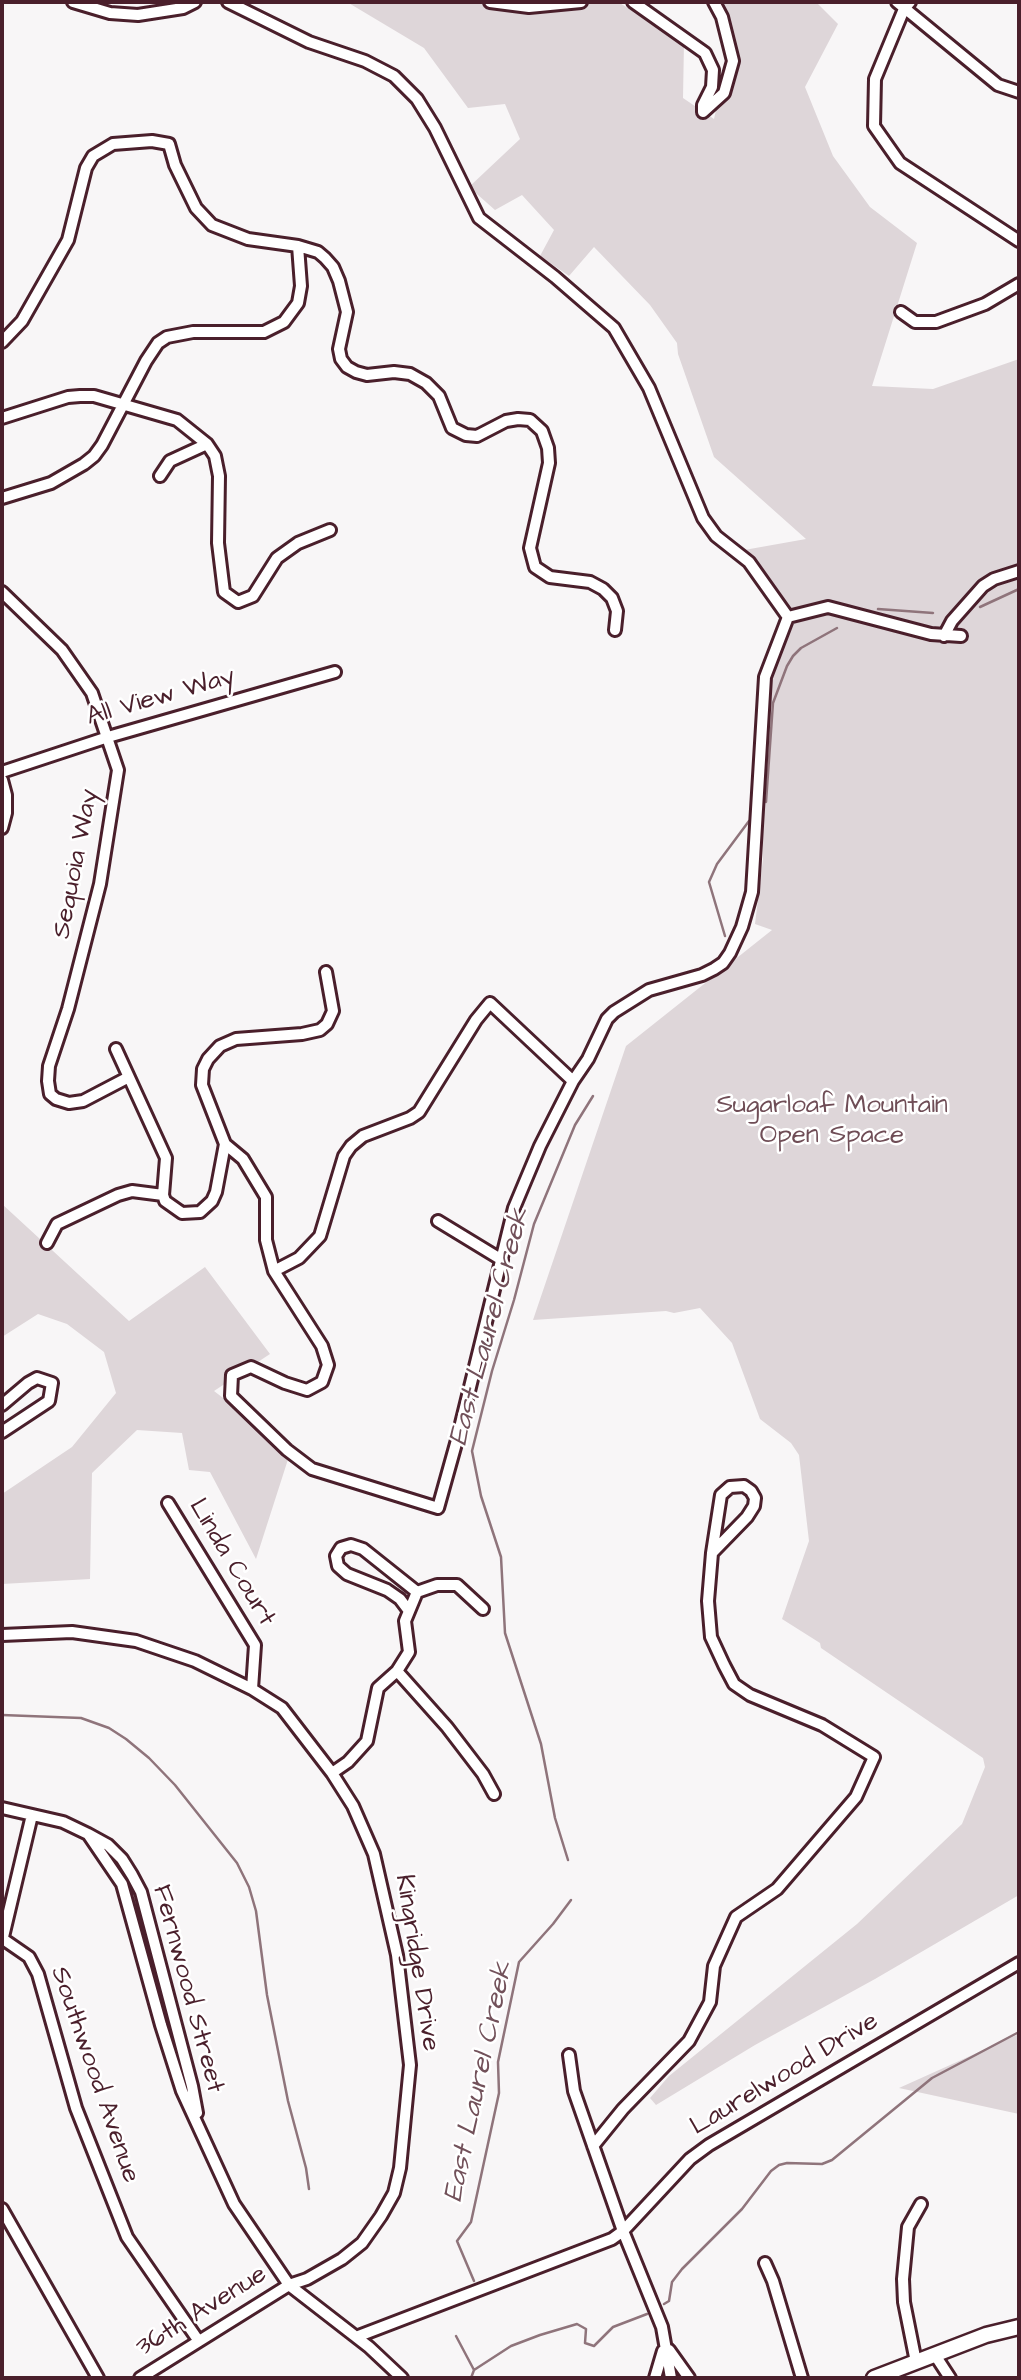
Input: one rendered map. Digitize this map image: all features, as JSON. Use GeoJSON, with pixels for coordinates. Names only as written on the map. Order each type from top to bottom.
{"type":"FeatureCollection","features":[{"type":"Feature","properties":{"kind":"main road"},"geometry":{"type":"LineString","coordinates":[[873,2378],[1001,2330],[1019,2327]]}},
{"type":"Feature","properties":{"kind":"street"},"geometry":{"type":"LineString","coordinates":[[72,2],[110,13],[138,15],[183,8],[195,2]]}},
{"type":"Feature","properties":{"kind":"street"},"geometry":{"type":"LineString","coordinates":[[228,2],[309,42],[365,61],[394,76],[417,99],[435,128],[479,218],[555,277],[614,328],[649,388],[703,518],[716,536],[749,562],[788,617]]}},
{"type":"Feature","properties":{"kind":"street"},"geometry":{"type":"LineString","coordinates":[[490,2],[529,7],[581,2]]}},
{"type":"Feature","properties":{"kind":"street"},"geometry":{"type":"LineString","coordinates":[[633,2],[705,53],[713,70],[712,88],[703,105],[703,112],[724,93],[733,61],[732,47],[714,2]]}},
{"type":"Feature","properties":{"kind":"street"},"geometry":{"type":"LineString","coordinates":[[1019,92],[998,85],[904,4],[875,79],[874,126],[900,163],[1019,241]]}},
{"type":"Feature","properties":{"kind":"street"},"geometry":{"type":"LineString","coordinates":[[2,342],[22,321],[68,240],[86,168],[93,156],[113,144],[152,141],[169,144],[175,165],[196,208],[212,225],[248,239],[298,246],[317,252],[333,267],[346,312],[339,349],[341,359],[347,367],[366,374],[410,374],[426,383],[439,396],[452,428],[466,435],[477,436],[506,421],[517,419],[530,420],[542,430],[548,448],[549,463],[530,548],[535,567],[550,577],[590,582],[603,589],[612,598],[617,611],[615,630]]}},
{"type":"Feature","properties":{"kind":"street"},"geometry":{"type":"LineString","coordinates":[[2,498],[51,483],[85,464],[102,445],[146,361],[158,343],[167,337],[193,332],[264,332],[284,322],[298,303],[301,286],[298,246]]}},
{"type":"Feature","properties":{"kind":"street"},"geometry":{"type":"LineString","coordinates":[[901,312],[915,322],[936,322],[985,304],[1019,284]]}},
{"type":"Feature","properties":{"kind":"street"},"geometry":{"type":"LineString","coordinates":[[2,418],[68,397],[94,396],[177,420],[207,444],[215,456],[219,476],[218,542],[224,592],[238,601],[253,596],[277,558],[298,543],[330,530]]}},
{"type":"Feature","properties":{"kind":"street"},"geometry":{"type":"LineString","coordinates":[[160,476],[170,461],[207,444]]}},
{"type":"Feature","properties":{"kind":"street"},"geometry":{"type":"LineString","coordinates":[[944,636],[973,594],[994,579],[1019,571]]}},
{"type":"Feature","properties":{"kind":"street","name":"Sequoia Way"},"geometry":{"type":"LineString","coordinates":[[2,592],[62,650],[92,693],[118,771],[100,884],[68,1009],[49,1066],[50,1094],[69,1103],[83,1101],[127,1078]]}},
{"type":"Feature","properties":{"kind":"street"},"geometry":{"type":"LineString","coordinates":[[788,617],[828,607],[944,636],[961,636]]}},
{"type":"Feature","properties":{"kind":"street"},"geometry":{"type":"LineString","coordinates":[[326,972],[333,1011],[327,1024],[320,1030],[313,1033],[236,1039],[220,1046],[203,1069],[202,1085],[225,1144],[243,1159],[266,1197],[265,1240],[274,1272],[321,1346],[328,1365],[322,1382],[307,1390],[251,1367],[232,1375],[231,1396],[287,1450],[312,1469],[438,1508],[514,1208],[540,1146],[573,1081],[588,1059],[607,1019],[614,1012],[649,989],[702,975],[714,969],[723,963],[730,953],[742,927],[752,892],[765,677],[788,617]]}},
{"type":"Feature","properties":{"kind":"street","name":"All View Way"},"geometry":{"type":"LineString","coordinates":[[2,772],[108,737],[335,672]]}},
{"type":"Feature","properties":{"kind":"street"},"geometry":{"type":"LineString","coordinates":[[2,780],[6,795],[6,813],[2,828]]}},
{"type":"Feature","properties":{"kind":"street"},"geometry":{"type":"LineString","coordinates":[[274,1272],[299,1258],[320,1236],[344,1156],[351,1146],[363,1136],[419,1112],[455,1052],[490,1003],[573,1081]]}},
{"type":"Feature","properties":{"kind":"street"},"geometry":{"type":"LineString","coordinates":[[116,1049],[166,1158],[163,1195],[172,1208],[192,1214],[205,1209],[216,1192],[225,1144]]}},
{"type":"Feature","properties":{"kind":"street"},"geometry":{"type":"LineString","coordinates":[[47,1242],[52,1230],[63,1220],[118,1195],[142,1191],[163,1195]]}},
{"type":"Feature","properties":{"kind":"street"},"geometry":{"type":"LineString","coordinates":[[438,1220],[502,1260]]}},
{"type":"Feature","properties":{"kind":"street"},"geometry":{"type":"LineString","coordinates":[[2,1405],[37,1378],[52,1383],[49,1401],[2,1432]]}},
{"type":"Feature","properties":{"kind":"street"},"geometry":{"type":"LineString","coordinates":[[593,2146],[624,2109],[689,2042],[710,2002],[715,1966],[736,1917],[777,1889],[856,1797],[874,1757],[822,1725],[750,1695],[734,1684],[711,1637],[708,1601],[712,1553],[721,1495],[730,1487],[744,1486],[755,1498],[754,1506],[747,1517],[712,1553]]}},
{"type":"Feature","properties":{"kind":"street","name":"Linda Court"},"geometry":{"type":"LineString","coordinates":[[168,1503],[255,1645],[252,1689]]}},
{"type":"Feature","properties":{"kind":"street"},"geometry":{"type":"LineString","coordinates":[[409,1611],[387,1590],[347,1574],[338,1566],[336,1556],[341,1548],[351,1545],[363,1549],[417,1592]]}},
{"type":"Feature","properties":{"kind":"street"},"geometry":{"type":"LineString","coordinates":[[332,1773],[348,1762],[367,1741],[378,1688],[397,1671],[408,1652],[405,1621],[417,1592],[437,1585],[457,1585],[484,1609]]}},
{"type":"Feature","properties":{"kind":"street","name":"Kingridge Drive"},"geometry":{"type":"LineString","coordinates":[[2,1635],[72,1632],[136,1641],[195,1661],[252,1689],[282,1708],[332,1773],[353,1807],[374,1854],[397,1955],[410,2065],[400,2168],[394,2193],[362,2243],[327,2269],[289,2285]]}},
{"type":"Feature","properties":{"kind":"street"},"geometry":{"type":"LineString","coordinates":[[397,1671],[447,1727],[483,1774],[494,1794]]}},
{"type":"Feature","properties":{"kind":"street","name":"Fernwood Street"},"geometry":{"type":"LineString","coordinates":[[2,1808],[63,1822],[88,1835],[122,1884],[182,2091],[234,2204],[289,2285],[356,2337],[402,2378]]}},
{"type":"Feature","properties":{"kind":"street"},"geometry":{"type":"LineString","coordinates":[[2,1940],[6,1907],[32,1815]]}},
{"type":"Feature","properties":{"kind":"street","name":"Southwood Avenue"},"geometry":{"type":"LineString","coordinates":[[2,1940],[29,1957],[38,1974],[76,2108],[127,2236],[198,2340]]}},
{"type":"Feature","properties":{"kind":"street","name":"Laurelwood Drive"},"geometry":{"type":"LineString","coordinates":[[356,2337],[612,2239],[623,2231],[690,2160],[709,2145],[1019,1963]]}},
{"type":"Feature","properties":{"kind":"street"},"geometry":{"type":"LineString","coordinates":[[569,2055],[574,2091],[623,2231],[662,2327],[671,2378]]}},
{"type":"Feature","properties":{"kind":"street"},"geometry":{"type":"LineString","coordinates":[[916,2362],[904,2302],[903,2279],[908,2227],[921,2204]]}},
{"type":"Feature","properties":{"kind":"street"},"geometry":{"type":"LineString","coordinates":[[2,2208],[98,2378]]}},
{"type":"Feature","properties":{"kind":"street"},"geometry":{"type":"LineString","coordinates":[[765,2263],[773,2281],[802,2378]]}},
{"type":"Feature","properties":{"kind":"street","name":"36th Avenue"},"geometry":{"type":"LineString","coordinates":[[140,2378],[289,2285]]}},
{"type":"Feature","properties":{"kind":"street"},"geometry":{"type":"LineString","coordinates":[[655,2378],[661,2362],[664,2338]]}},
{"type":"Feature","properties":{"kind":"street"},"geometry":{"type":"LineString","coordinates":[[664,2338],[674,2360],[689,2378]]}},
{"type":"Feature","properties":{"kind":"street"},"geometry":{"type":"LineString","coordinates":[[934,2355],[950,2378]]}},
{"type":"Feature","properties":{"kind":"green space","name":"Sugarloaf Mountain Open Space"},"geometry":{"type":"Polygon","coordinates":[[[347,2],[618,2],[684,42],[683,98],[714,119],[727,61],[716,13],[710,2],[816,2],[838,24],[805,87],[833,156],[870,207],[917,243],[872,386],[933,389],[1019,359],[1019,1895],[755,2045],[656,2105],[650,2098],[669,2076],[857,1924],[962,1824],[985,1767],[983,1758],[782,1619],[809,1541],[799,1455],[791,1443],[760,1419],[732,1343],[700,1308],[674,1313],[666,1311],[533,1320],[626,1046],[772,930],[755,924],[763,859],[762,676],[783,617],[759,580],[733,552],[806,539],[714,457],[678,354],[677,343],[650,305],[594,247],[569,276],[540,256],[554,230],[522,195],[495,210],[469,187],[520,139],[505,104],[468,108],[424,48],[347,2]]]}},
{"type":"Feature","properties":{"kind":"green space"},"geometry":{"type":"Polygon","coordinates":[[[2,1204],[129,1321],[205,1267],[270,1354],[214,1391],[291,1450],[256,1559],[210,1472],[189,1470],[182,1433],[137,1430],[92,1473],[90,1579],[2,1584],[2,1494],[72,1447],[116,1393],[104,1352],[67,1324],[38,1314],[2,1337],[2,1204]]]}},
{"type":"Feature","properties":{"kind":"green space"},"geometry":{"type":"Polygon","coordinates":[[[1019,2034],[1019,2114],[899,2088],[1019,2034]]]}},
{"type":"Feature","properties":{"kind":"waterway","name":"East Laurel Creek"},"geometry":{"type":"LineString","coordinates":[[980,607],[1019,589]]}},
{"type":"Feature","properties":{"kind":"waterway","name":"East Laurel Creek"},"geometry":{"type":"LineString","coordinates":[[878,609],[933,613]]}},
{"type":"Feature","properties":{"kind":"waterway","name":"East Laurel Creek"},"geometry":{"type":"LineString","coordinates":[[766,802],[773,703],[787,666],[801,648],[837,628]]}},
{"type":"Feature","properties":{"kind":"waterway","name":"East Laurel Creek"},"geometry":{"type":"LineString","coordinates":[[725,936],[709,882],[717,864],[749,821]]}},
{"type":"Feature","properties":{"kind":"waterway","name":"East Laurel Creek"},"geometry":{"type":"LineString","coordinates":[[568,1860],[555,1818],[541,1744],[505,1633],[501,1557],[481,1496],[472,1451],[534,1224],[575,1125],[593,1096]]}},
{"type":"Feature","properties":{"kind":"waterway"},"geometry":{"type":"LineString","coordinates":[[2,1715],[81,1718],[109,1728],[149,1758],[175,1785],[237,1863],[249,1887],[256,1911],[267,1995],[309,2189]]}},
{"type":"Feature","properties":{"kind":"waterway","name":"East Laurel Creek"},"geometry":{"type":"LineString","coordinates":[[474,2281],[457,2241],[471,2222],[499,2093],[498,2062],[519,1962],[571,1900]]}},
{"type":"Feature","properties":{"kind":"waterway"},"geometry":{"type":"LineString","coordinates":[[664,2304],[669,2301],[672,2282],[682,2269],[742,2209],[771,2171],[787,2163],[822,2164],[832,2160],[932,2078],[1019,2032]]}},
{"type":"Feature","properties":{"kind":"waterway"},"geometry":{"type":"LineString","coordinates":[[471,2378],[474,2370],[511,2346],[540,2335],[577,2324],[586,2329],[585,2343],[594,2346],[613,2327],[647,2314]]}},
{"type":"Feature","properties":{"kind":"waterway","name":"East Laurel Creek"},"geometry":{"type":"LineString","coordinates":[[456,2336],[474,2370]]}}]}
